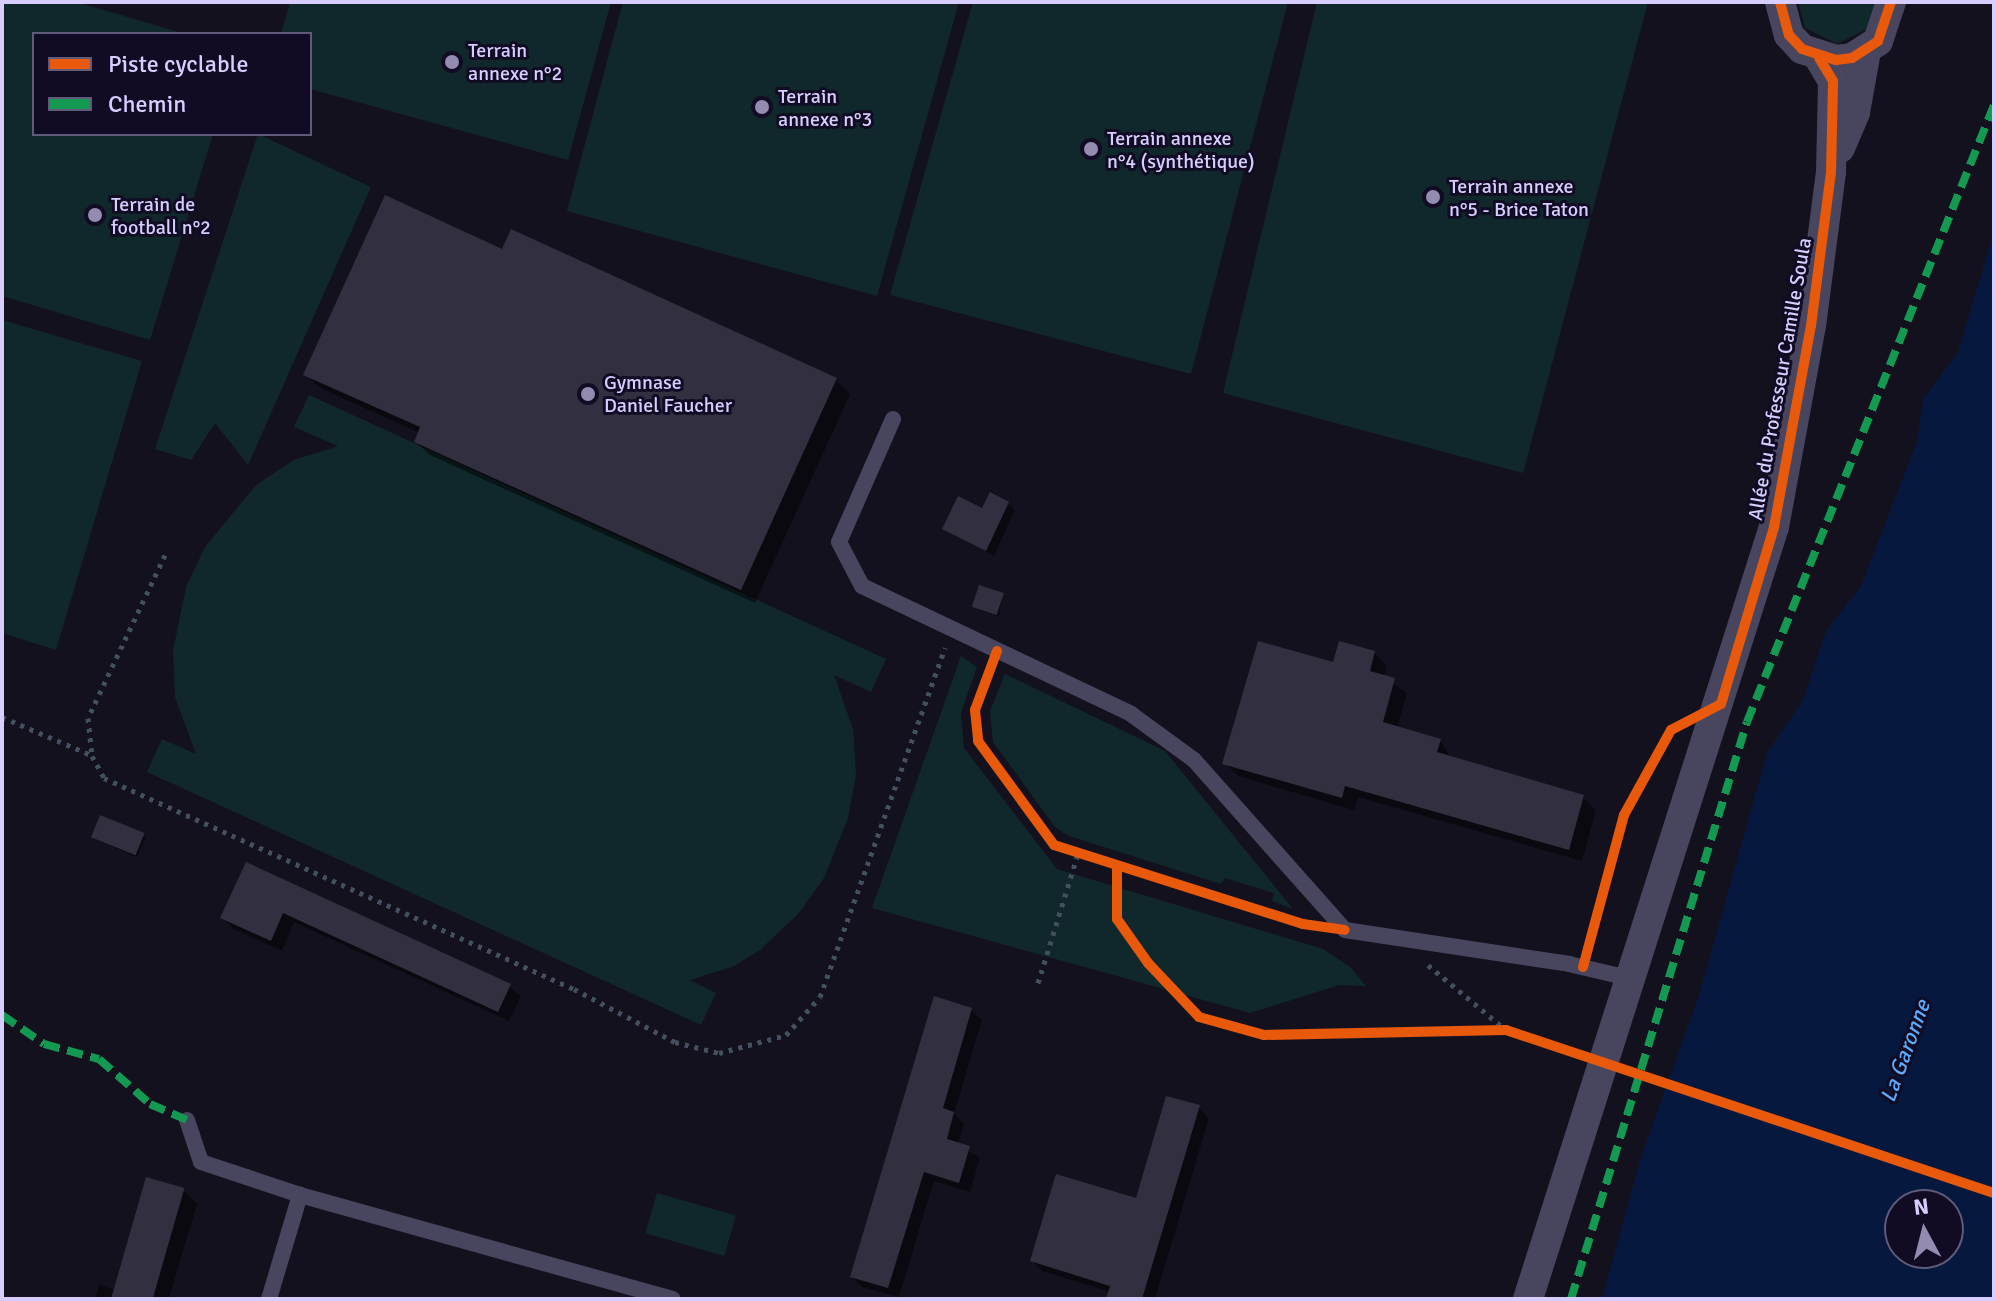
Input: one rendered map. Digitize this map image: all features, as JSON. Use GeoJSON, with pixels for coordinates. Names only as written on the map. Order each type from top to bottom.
{"type":"FeatureCollection","features":[{"type":"Feature","properties":{"kind":"street"},"geometry":{"type":"LineString","coordinates":[[1780,2],[1789,35],[1819,58],[1852,58],[1866,51],[1886,27],[1891,2]]}},
{"type":"Feature","properties":{"kind":"street","name":"Allée du Professeur Camille Soula"},"geometry":{"type":"LineString","coordinates":[[1831,172],[1855,112],[1866,51]]}},
{"type":"Feature","properties":{"kind":"street","name":"Allée du Professeur Camille Soula"},"geometry":{"type":"LineString","coordinates":[[1528,1299],[1628,978],[1721,704],[1774,527],[1811,326],[1831,172],[1833,81],[1819,58]]}},
{"type":"Feature","properties":{"kind":"lane"},"geometry":{"type":"LineString","coordinates":[[893,419],[839,542],[862,586],[1131,714],[1194,760],[1345,930],[1569,964],[1628,978]]}},
{"type":"Feature","properties":{"kind":"lane"},"geometry":{"type":"LineString","coordinates":[[187,1120],[201,1162],[300,1195],[673,1299]]}},
{"type":"Feature","properties":{"kind":"lane"},"geometry":{"type":"LineString","coordinates":[[269,1299],[300,1195]]}},
{"type":"Feature","properties":{"kind":"path"},"geometry":{"type":"LineString","coordinates":[[165,555],[88,718],[92,756],[104,778],[574,989],[675,1042],[719,1053],[786,1035],[820,997],[952,629]]}},
{"type":"Feature","properties":{"kind":"path"},"geometry":{"type":"LineString","coordinates":[[2,717],[92,756]]}},
{"type":"Feature","properties":{"kind":"path"},"geometry":{"type":"LineString","coordinates":[[1038,983],[1078,854]]}},
{"type":"Feature","properties":{"kind":"path"},"geometry":{"type":"LineString","coordinates":[[1427,964],[1506,1030]]}},
{"type":"Feature","properties":{"kind":"green space","name":"Terrain de football n°2"},"geometry":{"type":"Polygon","coordinates":[[[2,2],[77,2],[178,32],[32,32],[32,136],[212,136],[150,340],[2,296],[2,2]]]}},
{"type":"Feature","properties":{"kind":"green space","name":"Terrain annexe n°2"},"geometry":{"type":"Polygon","coordinates":[[[290,2],[611,2],[568,160],[312,90],[312,32],[282,32],[290,2]]]}},
{"type":"Feature","properties":{"kind":"green space","name":"Terrain annexe n°3"},"geometry":{"type":"Polygon","coordinates":[[[623,2],[959,2],[877,296],[567,211],[623,2]]]}},
{"type":"Feature","properties":{"kind":"green space","name":"Terrain annexe n°4 (synthétique)"},"geometry":{"type":"Polygon","coordinates":[[[973,2],[1288,2],[1191,374],[890,295],[973,2]]]}},
{"type":"Feature","properties":{"kind":"green space","name":"Terrain annexe n°5 - Brice Taton"},"geometry":{"type":"Polygon","coordinates":[[[1317,2],[1648,2],[1523,473],[1223,393],[1317,2]]]}},
{"type":"Feature","properties":{"kind":"green space"},"geometry":{"type":"Polygon","coordinates":[[[1798,2],[1876,2],[1869,28],[1837,44],[1805,28],[1798,2]]]}},
{"type":"Feature","properties":{"kind":"green space"},"geometry":{"type":"Polygon","coordinates":[[[257,136],[371,187],[248,465],[215,423],[191,460],[155,449],[257,136]]]}},
{"type":"Feature","properties":{"kind":"green space"},"geometry":{"type":"Polygon","coordinates":[[[2,320],[142,361],[56,650],[2,633],[2,320]]]}},
{"type":"Feature","properties":{"kind":"green space"},"geometry":{"type":"Polygon","coordinates":[[[309,395],[886,659],[871,692],[834,675],[853,729],[856,775],[848,818],[824,878],[798,914],[760,950],[734,966],[690,980],[716,993],[701,1025],[147,772],[162,739],[196,754],[175,697],[173,651],[186,587],[205,547],[256,485],[294,460],[338,446],[294,427],[309,395]]]}},
{"type":"Feature","properties":{"kind":"green space"},"geometry":{"type":"Polygon","coordinates":[[[961,656],[977,667],[961,713],[964,748],[1057,869],[1323,949],[1350,967],[1366,986],[1339,985],[1250,1013],[872,908],[961,656]]]}},
{"type":"Feature","properties":{"kind":"green space"},"geometry":{"type":"Polygon","coordinates":[[[1005,674],[1165,751],[1293,909],[1272,901],[1274,893],[1225,878],[1221,884],[1069,836],[1055,827],[993,742],[990,711],[1005,674]]]}},
{"type":"Feature","properties":{"kind":"green space"},"geometry":{"type":"Polygon","coordinates":[[[657,1193],[736,1216],[724,1256],[645,1233],[657,1193]]]}},
{"type":"Feature","properties":{"kind":"water","name":"La Garonne"},"geometry":{"type":"Polygon","coordinates":[[[1994,232],[1994,1299],[1602,1299],[1640,1160],[1699,995],[1767,753],[1803,700],[1826,631],[1861,586],[1917,441],[1923,399],[1958,352],[1994,232]]]}},
{"type":"Feature","properties":{"kind":"building","name":"Gymnase Daniel Faucher"},"geometry":{"type":"Polygon","coordinates":[[[385,195],[502,249],[511,229],[837,378],[741,590],[414,442],[420,427],[303,375],[385,195]]]}},
{"type":"Feature","properties":{"kind":"building"},"geometry":{"type":"Polygon","coordinates":[[[990,492],[1009,502],[986,551],[942,529],[958,496],[982,508],[990,492]]]}},
{"type":"Feature","properties":{"kind":"building"},"geometry":{"type":"Polygon","coordinates":[[[979,585],[1004,593],[997,615],[972,607],[979,585]]]}},
{"type":"Feature","properties":{"kind":"building"},"geometry":{"type":"Polygon","coordinates":[[[1258,641],[1333,662],[1339,641],[1375,651],[1370,671],[1395,678],[1383,722],[1441,739],[1437,752],[1584,795],[1569,850],[1345,786],[1342,798],[1222,764],[1258,641]]]}},
{"type":"Feature","properties":{"kind":"building"},"geometry":{"type":"Polygon","coordinates":[[[100,815],[145,833],[136,855],[91,837],[100,815]]]}},
{"type":"Feature","properties":{"kind":"building"},"geometry":{"type":"Polygon","coordinates":[[[246,862],[511,984],[498,1012],[283,913],[271,941],[220,918],[246,862]]]}},
{"type":"Feature","properties":{"kind":"building"},"geometry":{"type":"Polygon","coordinates":[[[934,996],[972,1008],[943,1108],[954,1112],[947,1139],[970,1146],[959,1183],[924,1172],[888,1288],[850,1277],[934,996]]]}},
{"type":"Feature","properties":{"kind":"building"},"geometry":{"type":"Polygon","coordinates":[[[1166,1096],[1200,1105],[1142,1299],[1106,1299],[1110,1286],[1030,1261],[1056,1174],[1136,1198],[1166,1096]]]}},
{"type":"Feature","properties":{"kind":"building"},"geometry":{"type":"Polygon","coordinates":[[[146,1177],[184,1188],[153,1299],[111,1299],[146,1177]]]}},
{"type":"Feature","properties":{"kind":"marked path"},"geometry":{"type":"LineString","coordinates":[[1571,1299],[1747,722],[1994,105]]}},
{"type":"Feature","properties":{"kind":"marked path"},"geometry":{"type":"LineString","coordinates":[[2,1015],[44,1044],[99,1059],[150,1104],[187,1120]]}},
{"type":"Feature","properties":{"kind":"cycle path"},"geometry":{"type":"LineString","coordinates":[[1780,2],[1789,35],[1802,49],[1836,60],[1852,58],[1878,41],[1891,2]]}},
{"type":"Feature","properties":{"kind":"cycle path"},"geometry":{"type":"LineString","coordinates":[[1583,967],[1624,815],[1671,730],[1721,704],[1774,527],[1811,326],[1831,172],[1833,81],[1819,58]]}},
{"type":"Feature","properties":{"kind":"cycle path"},"geometry":{"type":"LineString","coordinates":[[997,651],[975,710],[978,741],[1054,845],[1303,924],[1345,930]]}},
{"type":"Feature","properties":{"kind":"cycle path"},"geometry":{"type":"LineString","coordinates":[[1117,868],[1117,919],[1148,963],[1199,1017],[1264,1035],[1506,1030],[1994,1193]]}},
{"type":"Feature","properties":{"kind":"place","name":"Terrain annexe n°2"},"geometry":{"type":"Point","coordinates":[452,62]}},
{"type":"Feature","properties":{"kind":"place","name":"Terrain annexe n°3"},"geometry":{"type":"Point","coordinates":[762,107]}},
{"type":"Feature","properties":{"kind":"place","name":"Terrain annexe n°4 (synthétique)"},"geometry":{"type":"Point","coordinates":[1091,149]}},
{"type":"Feature","properties":{"kind":"place","name":"Terrain annexe n°5 - Brice Taton"},"geometry":{"type":"Point","coordinates":[1433,197]}},
{"type":"Feature","properties":{"kind":"place","name":"Terrain de football n°2"},"geometry":{"type":"Point","coordinates":[95,215]}},
{"type":"Feature","properties":{"kind":"place","name":"Gymnase Daniel Faucher"},"geometry":{"type":"Point","coordinates":[588,394]}}]}
